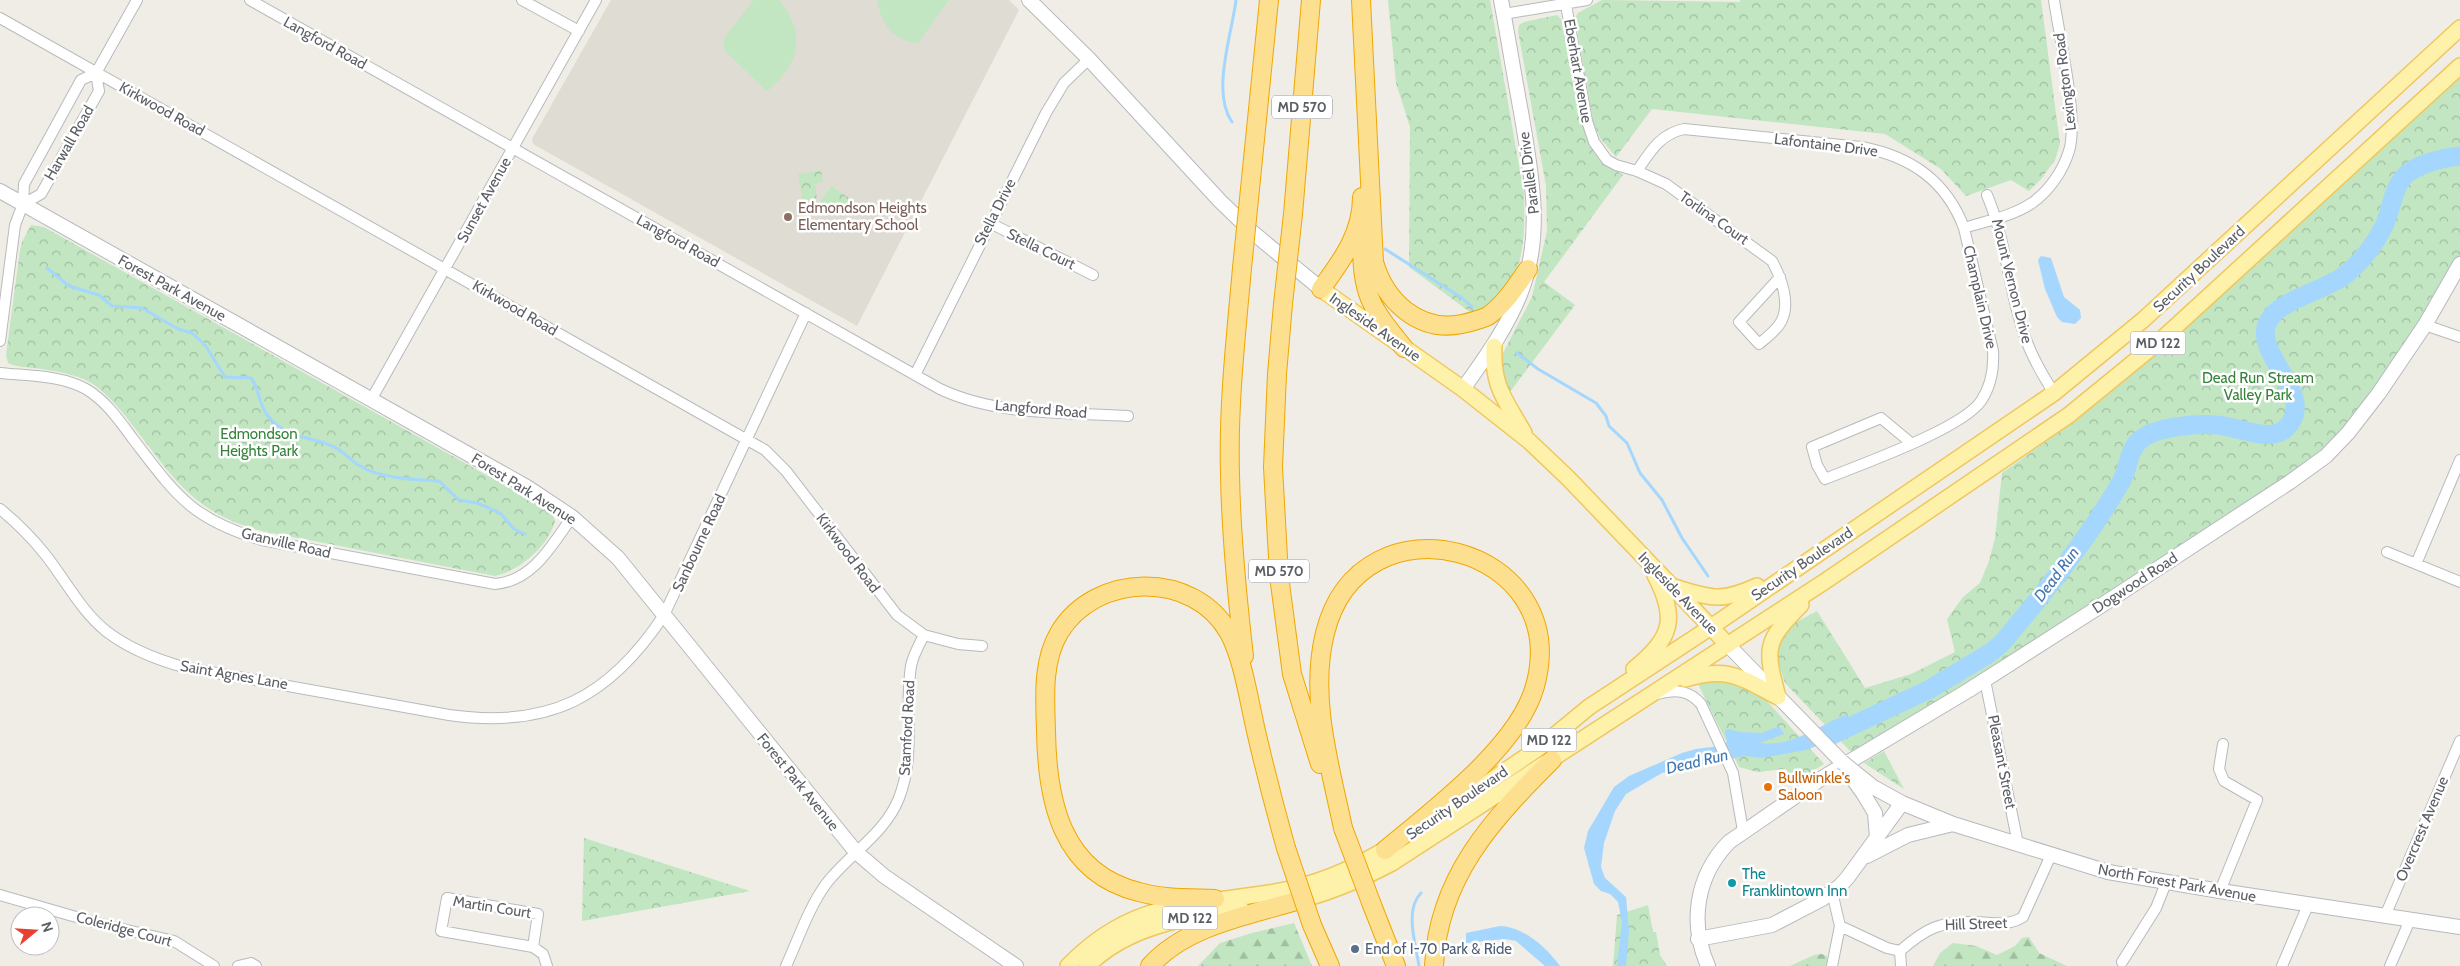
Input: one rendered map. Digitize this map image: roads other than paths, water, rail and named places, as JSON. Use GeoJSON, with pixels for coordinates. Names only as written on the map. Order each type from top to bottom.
{"type":"FeatureCollection","features":[{"type":"Feature","properties":{"kind":"highway","name":"MD 570"},"geometry":{"type":"LineString","coordinates":[[1269,0],[1233,369],[1230,473],[1236,581],[1251,708],[1265,771],[1286,848],[1312,925],[1330,966]]}},
{"type":"Feature","properties":{"kind":"highway","name":"MD 570"},"geometry":{"type":"LineString","coordinates":[[1311,0],[1277,374],[1274,467],[1280,585],[1292,674],[1312,742],[1396,966]]}},
{"type":"Feature","properties":{"kind":"highway"},"geometry":{"type":"LineString","coordinates":[[1362,6],[1363,273],[1366,289],[1375,312],[1404,348]]}},
{"type":"Feature","properties":{"kind":"highway"},"geometry":{"type":"LineString","coordinates":[[1362,6],[1374,262],[1385,288],[1404,311],[1442,325],[1458,325],[1486,317],[1495,310],[1507,299],[1528,269]]}},
{"type":"Feature","properties":{"kind":"highway"},"geometry":{"type":"LineString","coordinates":[[1321,289],[1350,247],[1362,210]]}},
{"type":"Feature","properties":{"kind":"highway"},"geometry":{"type":"LineString","coordinates":[[1343,828],[1325,742],[1320,686],[1324,635],[1337,599],[1363,571],[1399,552],[1436,548],[1456,551],[1492,566],[1510,581],[1523,597],[1532,616],[1540,652],[1535,687],[1518,722],[1483,764],[1458,789],[1385,850]]}},
{"type":"Feature","properties":{"kind":"highway"},"geometry":{"type":"LineString","coordinates":[[1215,899],[1154,895],[1123,887],[1092,868],[1072,847],[1058,820],[1048,781],[1046,700],[1048,660],[1052,647],[1068,620],[1080,609],[1102,595],[1114,590],[1146,585],[1172,590],[1202,604],[1229,633],[1251,708]]}},
{"type":"Feature","properties":{"kind":"highway"},"geometry":{"type":"LineString","coordinates":[[1434,966],[1436,944],[1445,909],[1456,879],[1474,846],[1512,800],[1552,760]]}},
{"type":"Feature","properties":{"kind":"highway"},"geometry":{"type":"LineString","coordinates":[[1150,966],[1172,946],[1187,937],[1304,900]]}},
{"type":"Feature","properties":{"kind":"highway"},"geometry":{"type":"LineString","coordinates":[[1312,925],[1324,966]]}},
{"type":"Feature","properties":{"kind":"main road","name":"Security Boulevard"},"geometry":{"type":"LineString","coordinates":[[1068,966],[1084,950],[1121,924],[1145,914],[1174,906],[1270,893],[1301,886],[1360,864],[1385,850],[1544,745],[1589,707],[1711,627],[1790,571],[2054,393],[2143,320],[2460,28]]}},
{"type":"Feature","properties":{"kind":"main road","name":"Security Boulevard"},"geometry":{"type":"LineString","coordinates":[[1087,966],[1116,944],[1151,927],[1176,920],[1304,900],[1366,877],[1392,863],[1653,695],[2019,451],[2117,378],[2460,66]]}},
{"type":"Feature","properties":{"kind":"main road","name":"Ingleside Avenue"},"geometry":{"type":"LineString","coordinates":[[1321,289],[1463,389],[1529,441],[1728,645]]}},
{"type":"Feature","properties":{"kind":"main road"},"geometry":{"type":"LineString","coordinates":[[1494,346],[1493,364],[1497,386],[1529,441]]}},
{"type":"Feature","properties":{"kind":"main road"},"geometry":{"type":"LineString","coordinates":[[1589,707],[1646,659],[1661,642],[1667,631],[1669,619],[1666,597],[1647,561]]}},
{"type":"Feature","properties":{"kind":"main road"},"geometry":{"type":"LineString","coordinates":[[1672,586],[1707,597],[1729,598],[1790,571]]}},
{"type":"Feature","properties":{"kind":"main road"},"geometry":{"type":"LineString","coordinates":[[1782,701],[1769,660],[1772,639],[1778,628],[1824,582]]}},
{"type":"Feature","properties":{"kind":"main road"},"geometry":{"type":"LineString","coordinates":[[1671,683],[1704,673],[1717,672],[1741,678],[1782,701]]}},
{"type":"Feature","properties":{"kind":"street","name":"Harwall Road"},"geometry":{"type":"LineString","coordinates":[[0,341],[15,225],[23,204],[24,184],[81,80],[96,73],[137,0]]}},
{"type":"Feature","properties":{"kind":"street","name":"Langford Road"},"geometry":{"type":"LineString","coordinates":[[250,0],[956,397],[991,406],[1038,411],[1128,416]]}},
{"type":"Feature","properties":{"kind":"street"},"geometry":{"type":"LineString","coordinates":[[522,0],[578,31]]}},
{"type":"Feature","properties":{"kind":"street","name":"Sunset Avenue"},"geometry":{"type":"LineString","coordinates":[[371,400],[596,0]]}},
{"type":"Feature","properties":{"kind":"street","name":"Ingleside Avenue"},"geometry":{"type":"LineString","coordinates":[[1030,0],[1089,59],[1220,201],[1251,231],[1321,289]]}},
{"type":"Feature","properties":{"kind":"street","name":"Parallel Drive"},"geometry":{"type":"LineString","coordinates":[[1463,389],[1494,346],[1518,300],[1533,248],[1534,201],[1501,0]]}},
{"type":"Feature","properties":{"kind":"street"},"geometry":{"type":"LineString","coordinates":[[1504,14],[1566,5],[1586,0]]}},
{"type":"Feature","properties":{"kind":"street","name":"Lexington Road"},"geometry":{"type":"LineString","coordinates":[[1997,218],[2031,204],[2042,194],[2062,170],[2070,151],[2072,136],[2070,104],[2054,0]]}},
{"type":"Feature","properties":{"kind":"street","name":"Eberhart Avenue"},"geometry":{"type":"LineString","coordinates":[[1566,5],[1590,133],[1608,160],[1625,169],[1637,171]]}},
{"type":"Feature","properties":{"kind":"street","name":"Kirkwood Road"},"geometry":{"type":"LineString","coordinates":[[0,18],[748,440],[776,460],[886,602],[909,625],[924,635],[958,644],[982,646]]}},
{"type":"Feature","properties":{"kind":"street","name":"Stella Drive"},"geometry":{"type":"LineString","coordinates":[[915,375],[1057,93],[1089,59]]}},
{"type":"Feature","properties":{"kind":"street","name":"Harwall Road"},"geometry":{"type":"LineString","coordinates":[[23,204],[40,194],[99,91],[96,73]]}},
{"type":"Feature","properties":{"kind":"street","name":"Lafontaine Drive"},"geometry":{"type":"LineString","coordinates":[[1637,171],[1658,142],[1673,131],[1684,129],[1861,147],[1897,156],[1922,170],[1949,198],[1964,228]]}},
{"type":"Feature","properties":{"kind":"street","name":"Torlina Court"},"geometry":{"type":"LineString","coordinates":[[1637,171],[1666,184],[1772,261],[1780,277],[1785,302],[1784,313],[1780,324],[1759,344],[1739,322],[1780,277]]}},
{"type":"Feature","properties":{"kind":"street","name":"Forest Park Avenue"},"geometry":{"type":"LineString","coordinates":[[0,191],[528,487],[572,517],[618,558],[856,852],[884,876],[1016,966]]}},
{"type":"Feature","properties":{"kind":"street","name":"Mount Vernon Drive"},"geometry":{"type":"LineString","coordinates":[[1987,194],[1997,218],[2023,330],[2040,372],[2054,393]]}},
{"type":"Feature","properties":{"kind":"street"},"geometry":{"type":"LineString","coordinates":[[1964,228],[1997,218]]}},
{"type":"Feature","properties":{"kind":"street","name":"Stella Court"},"geometry":{"type":"LineString","coordinates":[[990,223],[1093,275]]}},
{"type":"Feature","properties":{"kind":"street","name":"Champlain Drive"},"geometry":{"type":"LineString","coordinates":[[1911,443],[1881,418],[1812,447],[1817,465],[1825,479],[1911,443],[1944,428],[1966,416],[1980,402],[1994,368],[1989,329],[1964,228]]}},
{"type":"Feature","properties":{"kind":"street","name":"Dogwood Road"},"geometry":{"type":"LineString","coordinates":[[1708,966],[1698,939],[1696,926],[1697,900],[1718,853],[1743,831],[1790,798],[1867,749],[1985,680],[2290,482],[2326,456],[2360,419],[2425,325],[2460,264]]}},
{"type":"Feature","properties":{"kind":"street","name":"Sanbourne Road"},"geometry":{"type":"LineString","coordinates":[[530,715],[556,708],[578,699],[608,680],[639,651],[664,615],[748,440],[806,313]]}},
{"type":"Feature","properties":{"kind":"street"},"geometry":{"type":"LineString","coordinates":[[2425,325],[2460,337]]}},
{"type":"Feature","properties":{"kind":"street","name":"Granville Road"},"geometry":{"type":"LineString","coordinates":[[0,373],[59,380],[85,389],[108,408],[182,500],[211,522],[227,530],[262,540],[495,584],[507,583],[527,573],[548,551],[572,517]]}},
{"type":"Feature","properties":{"kind":"street"},"geometry":{"type":"LineString","coordinates":[[2416,564],[2460,460]]}},
{"type":"Feature","properties":{"kind":"street","name":"Saint Agnes Lane"},"geometry":{"type":"LineString","coordinates":[[0,509],[44,554],[76,598],[106,630],[133,648],[159,660],[183,667],[315,689],[449,715],[480,719],[530,715]]}},
{"type":"Feature","properties":{"kind":"street"},"geometry":{"type":"LineString","coordinates":[[2387,552],[2460,582]]}},
{"type":"Feature","properties":{"kind":"street","name":"Stamford Road"},"geometry":{"type":"LineString","coordinates":[[786,966],[824,886],[881,828],[892,814],[904,784],[909,751],[911,665],[924,635]]}},
{"type":"Feature","properties":{"kind":"street","name":"North Forest Park Avenue"},"geometry":{"type":"LineString","coordinates":[[1728,645],[1868,790],[1953,824],[2108,872],[2308,905],[2460,927]]}},
{"type":"Feature","properties":{"kind":"street","name":"Pleasant Street"},"geometry":{"type":"LineString","coordinates":[[1985,680],[2018,844]]}},
{"type":"Feature","properties":{"kind":"street"},"geometry":{"type":"LineString","coordinates":[[1653,695],[1665,692],[1687,693],[1701,704],[1728,760],[1743,831]]}},
{"type":"Feature","properties":{"kind":"street","name":"Overcrest Avenue"},"geometry":{"type":"LineString","coordinates":[[2385,916],[2460,741]]}},
{"type":"Feature","properties":{"kind":"street"},"geometry":{"type":"LineString","coordinates":[[2220,891],[2257,800],[2224,781],[2219,769],[2223,744]]}},
{"type":"Feature","properties":{"kind":"street"},"geometry":{"type":"LineString","coordinates":[[1868,790],[1875,813],[1878,838]]}},
{"type":"Feature","properties":{"kind":"street"},"geometry":{"type":"LineString","coordinates":[[1698,939],[1772,925],[1832,892],[1840,886],[1864,858],[1902,803]]}},
{"type":"Feature","properties":{"kind":"street"},"geometry":{"type":"LineString","coordinates":[[1864,858],[1908,835],[1953,824]]}},
{"type":"Feature","properties":{"kind":"street","name":"Hill Street"},"geometry":{"type":"LineString","coordinates":[[1900,951],[1919,934],[1939,925],[2015,922],[2027,912],[2051,854]]}},
{"type":"Feature","properties":{"kind":"street"},"geometry":{"type":"LineString","coordinates":[[2122,962],[2156,908],[2166,882]]}},
{"type":"Feature","properties":{"kind":"street"},"geometry":{"type":"LineString","coordinates":[[1832,892],[1840,926],[1832,966]]}},
{"type":"Feature","properties":{"kind":"street","name":"Coleridge Court"},"geometry":{"type":"LineString","coordinates":[[0,895],[97,923],[174,941],[211,965]]}},
{"type":"Feature","properties":{"kind":"street","name":"Martin Court"},"geometry":{"type":"LineString","coordinates":[[447,898],[538,914],[532,947],[441,931],[447,898]]}},
{"type":"Feature","properties":{"kind":"street"},"geometry":{"type":"LineString","coordinates":[[2282,966],[2308,905]]}},
{"type":"Feature","properties":{"kind":"street"},"geometry":{"type":"LineString","coordinates":[[2390,966],[2410,920]]}},
{"type":"Feature","properties":{"kind":"street"},"geometry":{"type":"LineString","coordinates":[[1840,926],[1886,948],[1900,951],[1901,966]]}},
{"type":"Feature","properties":{"kind":"street"},"geometry":{"type":"LineString","coordinates":[[532,947],[543,954],[547,966]]}},
{"type":"Feature","properties":{"kind":"street"},"geometry":{"type":"LineString","coordinates":[[238,966],[251,963],[256,966]]}},
{"type":"Feature","properties":{"kind":"water"},"geometry":{"type":"Polygon","coordinates":[[[2041,256],[2051,258],[2064,297],[2080,310],[2081,318],[2075,324],[2062,322],[2057,317],[2045,289],[2038,260],[2041,256]]]}},
{"type":"Feature","properties":{"kind":"water","name":"Dead Run"},"geometry":{"type":"Polygon","coordinates":[[[1847,714],[1854,732],[1806,750],[1762,758],[1745,756],[1662,773],[1626,794],[1615,811],[1604,843],[1601,867],[1605,878],[1626,897],[1629,930],[1626,966],[1617,966],[1622,922],[1618,902],[1610,894],[1601,891],[1594,884],[1584,848],[1588,831],[1614,787],[1629,776],[1682,753],[1719,746],[1727,742],[1725,731],[1728,729],[1762,733],[1779,726],[1784,734],[1760,743],[1783,742],[1794,739],[1847,714]]]}},
{"type":"Feature","properties":{"kind":"water"},"geometry":{"type":"Polygon","coordinates":[[[1500,926],[1518,930],[1534,939],[1560,966],[1545,966],[1516,941],[1505,939],[1466,943],[1466,933],[1500,926]]]}},
{"type":"Feature","properties":{"kind":"waterway"},"geometry":{"type":"LineString","coordinates":[[1232,122],[1226,110],[1223,95],[1223,79],[1236,0]]}},
{"type":"Feature","properties":{"kind":"waterway","name":"Dead Run"},"geometry":{"type":"LineString","coordinates":[[1828,737],[1930,689],[1990,653],[2002,643],[2050,585],[2095,524],[2121,482],[2134,446],[2138,441],[2159,431],[2179,426],[2225,426],[2261,434],[2278,433],[2285,429],[2294,417],[2295,404],[2291,391],[2269,350],[2265,336],[2267,324],[2281,308],[2330,284],[2356,265],[2381,232],[2395,191],[2408,173],[2420,166],[2460,156]]}},
{"type":"Feature","properties":{"kind":"waterway"},"geometry":{"type":"LineString","coordinates":[[1385,249],[1462,298],[1472,307]]}},
{"type":"Feature","properties":{"kind":"waterway"},"geometry":{"type":"LineString","coordinates":[[47,268],[69,286],[99,295],[112,306],[142,308],[178,329],[192,333],[205,345],[225,377],[251,378],[268,416],[275,424],[290,433],[332,446],[360,466],[378,474],[398,478],[439,481],[459,500],[477,503],[501,514],[514,529],[525,534]]}},
{"type":"Feature","properties":{"kind":"waterway"},"geometry":{"type":"LineString","coordinates":[[1517,353],[1538,369],[1596,403],[1606,416],[1609,426],[1627,443],[1640,473],[1662,500],[1682,538],[1708,576]]}},
{"type":"Feature","properties":{"kind":"waterway"},"geometry":{"type":"LineString","coordinates":[[1419,966],[1412,918],[1416,900],[1421,893]]}},
{"type":"Feature","properties":{"kind":"place","name":"Edmondson Heights Elementary School"},"geometry":{"type":"Point","coordinates":[788,217]}},
{"type":"Feature","properties":{"kind":"place","name":"Bullwinkle's Saloon"},"geometry":{"type":"Point","coordinates":[1768,787]}},
{"type":"Feature","properties":{"kind":"place","name":"The Franklintown Inn"},"geometry":{"type":"Point","coordinates":[1732,883]}},
{"type":"Feature","properties":{"kind":"place","name":"End of I-70 Park & Ride"},"geometry":{"type":"Point","coordinates":[1355,949]}},
{"type":"Feature","properties":{"kind":"park label","name":"Dead Run Stream Valley Park"},"geometry":{"type":"Point","coordinates":[2258,386]}},
{"type":"Feature","properties":{"kind":"park label","name":"Edmondson Heights Park"},"geometry":{"type":"Point","coordinates":[259,442]}}]}
